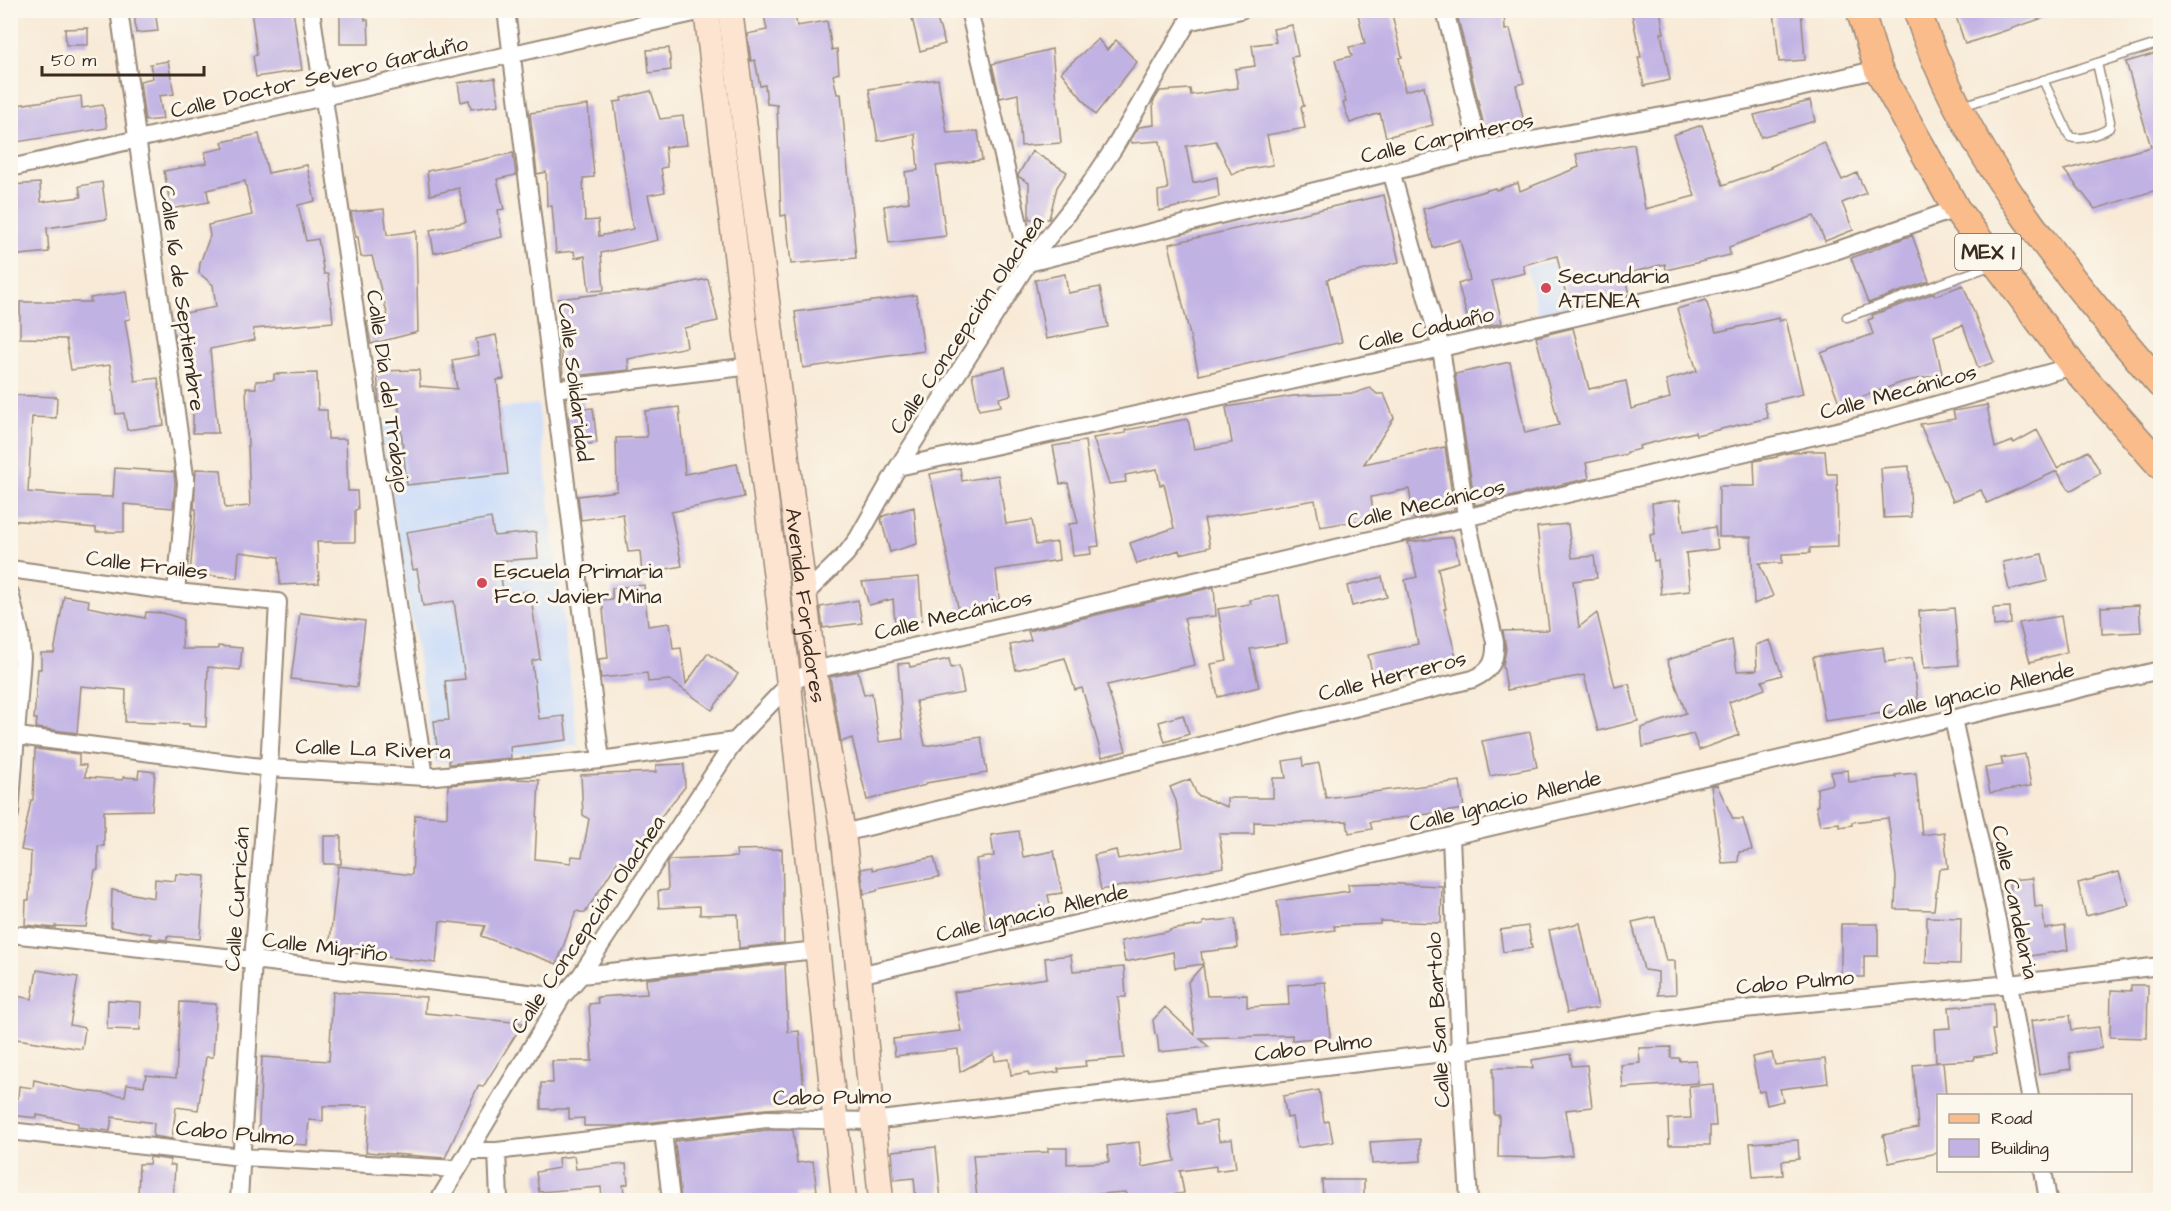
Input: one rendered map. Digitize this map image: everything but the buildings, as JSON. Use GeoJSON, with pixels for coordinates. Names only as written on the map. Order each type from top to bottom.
{"type":"FeatureCollection","features":[{"type":"Feature","properties":{"kind":"main road","name":"Avenida Forjadores"},"geometry":{"type":"LineString","coordinates":[[730,10],[814,670],[843,833],[881,1200]]}},
{"type":"Feature","properties":{"kind":"main road","name":"MEX 1"},"geometry":{"type":"LineString","coordinates":[[1860,10],[1878,69],[1956,209],[2073,366],[2160,465]]}},
{"type":"Feature","properties":{"kind":"main road","name":"MEX 1"},"geometry":{"type":"LineString","coordinates":[[1917,10],[1925,34],[1959,108],[1997,174],[2069,277],[2160,382]]}},
{"type":"Feature","properties":{"kind":"main road","name":"Avenida Forjadores"},"geometry":{"type":"LineString","coordinates":[[707,11],[789,684],[843,1200]]}},
{"type":"Feature","properties":{"kind":"street","name":"Calle 16 de Septiembre"},"geometry":{"type":"LineString","coordinates":[[119,10],[186,483],[176,592]]}},
{"type":"Feature","properties":{"kind":"street","name":"Calle Día del Trabajo"},"geometry":{"type":"LineString","coordinates":[[311,10],[425,777]]}},
{"type":"Feature","properties":{"kind":"street","name":"Calle Solidaridad"},"geometry":{"type":"LineString","coordinates":[[506,10],[601,760]]}},
{"type":"Feature","properties":{"kind":"street"},"geometry":{"type":"LineString","coordinates":[[969,10],[1028,263]]}},
{"type":"Feature","properties":{"kind":"street"},"geometry":{"type":"LineString","coordinates":[[1191,16],[1241,10]]}},
{"type":"Feature","properties":{"kind":"street"},"geometry":{"type":"LineString","coordinates":[[1445,10],[1479,150]]}},
{"type":"Feature","properties":{"kind":"street","name":"Calle Doctor Severo Garduño"},"geometry":{"type":"LineString","coordinates":[[10,168],[707,11]]}},
{"type":"Feature","properties":{"kind":"street","name":"Calle Concepción Olachea"},"geometry":{"type":"LineString","coordinates":[[804,595],[846,554],[858,538],[898,467],[1028,263],[1088,187],[1114,148],[1191,16]]}},
{"type":"Feature","properties":{"kind":"street","name":"Calle Carpinteros"},"geometry":{"type":"LineString","coordinates":[[1028,263],[1479,150],[1737,102],[1878,69]]}},
{"type":"Feature","properties":{"kind":"street","name":"Calle Herreros"},"geometry":{"type":"LineString","coordinates":[[843,833],[1482,675],[1489,670],[1494,661],[1495,642],[1466,516],[1441,348],[1391,171]]}},
{"type":"Feature","properties":{"kind":"street","name":"Calle Caduaño"},"geometry":{"type":"LineString","coordinates":[[898,467],[1441,348],[1733,281],[1835,251],[1956,209]]}},
{"type":"Feature","properties":{"kind":"street"},"geometry":{"type":"LineString","coordinates":[[554,389],[752,366]]}},
{"type":"Feature","properties":{"kind":"street","name":"Calle Mecánicos"},"geometry":{"type":"LineString","coordinates":[[789,684],[814,670],[1875,422],[2073,366]]}},
{"type":"Feature","properties":{"kind":"street","name":"Calle Frailes"},"geometry":{"type":"LineString","coordinates":[[10,568],[176,592],[278,602]]}},
{"type":"Feature","properties":{"kind":"street"},"geometry":{"type":"LineString","coordinates":[[10,593],[20,633],[22,657],[14,736],[10,814]]}},
{"type":"Feature","properties":{"kind":"street","name":"Calle Curricán"},"geometry":{"type":"LineString","coordinates":[[239,1200],[253,960],[269,768],[278,602]]}},
{"type":"Feature","properties":{"kind":"street","name":"Calle Ignacio Allende"},"geometry":{"type":"LineString","coordinates":[[859,975],[2160,669]]}},
{"type":"Feature","properties":{"kind":"street","name":"Calle Concepción Olachea"},"geometry":{"type":"LineString","coordinates":[[439,1200],[562,997],[581,975],[735,741],[789,684]]}},
{"type":"Feature","properties":{"kind":"street","name":"Calle Candelaria"},"geometry":{"type":"LineString","coordinates":[[1953,719],[2010,984],[2030,1094]]}},
{"type":"Feature","properties":{"kind":"street","name":"Calle La Rivera"},"geometry":{"type":"LineString","coordinates":[[14,736],[269,768],[425,777],[601,760],[735,741]]}},
{"type":"Feature","properties":{"kind":"street","name":"Calle San Bartolo"},"geometry":{"type":"LineString","coordinates":[[1451,837],[1469,1200]]}},
{"type":"Feature","properties":{"kind":"street","name":"Calle Migriño"},"geometry":{"type":"LineString","coordinates":[[10,934],[562,997]]}},
{"type":"Feature","properties":{"kind":"street"},"geometry":{"type":"LineString","coordinates":[[581,975],[817,950]]}},
{"type":"Feature","properties":{"kind":"street","name":"Cabo Pulmo"},"geometry":{"type":"LineString","coordinates":[[469,1151],[497,1151],[767,1119],[872,1121],[1460,1051],[1712,1012],[2010,984],[2160,966]]}},
{"type":"Feature","properties":{"kind":"street","name":"Cabo Pulmo"},"geometry":{"type":"LineString","coordinates":[[10,1131],[241,1157],[457,1169]]}},
{"type":"Feature","properties":{"kind":"street"},"geometry":{"type":"LineString","coordinates":[[663,1132],[670,1200]]}},
{"type":"Feature","properties":{"kind":"street"},"geometry":{"type":"LineString","coordinates":[[497,1151],[499,1200]]}},
{"type":"Feature","properties":{"kind":"street"},"geometry":{"type":"LineString","coordinates":[[2043,1172],[2048,1200]]}},
{"type":"Feature","properties":{"kind":"lane"},"geometry":{"type":"LineString","coordinates":[[1959,108],[2160,44]]}},
{"type":"Feature","properties":{"kind":"lane"},"geometry":{"type":"LineString","coordinates":[[2043,80],[2070,137],[2077,140],[2103,132],[2109,128],[2110,121],[2097,63]]}},
{"type":"Feature","properties":{"kind":"lane"},"geometry":{"type":"LineString","coordinates":[[1847,317],[1997,263]]}},
{"type":"Feature","properties":{"kind":"shaded area","name":"Secundaria ATENEA"},"geometry":{"type":"Polygon","coordinates":[[[1554,261],[1567,309],[1539,316],[1526,267],[1554,261]]]}},
{"type":"Feature","properties":{"kind":"shaded area","name":"Escuela Primaria Fco. Javier Mina"},"geometry":{"type":"Polygon","coordinates":[[[538,404],[578,746],[435,763],[379,421],[538,404]]]}},
{"type":"Feature","properties":{"kind":"place","name":"Secundaria ATENEA"},"geometry":{"type":"Point","coordinates":[1546,288]}},
{"type":"Feature","properties":{"kind":"place","name":"Escuela Primaria Fco. Javier Mina"},"geometry":{"type":"Point","coordinates":[482,583]}}]}
